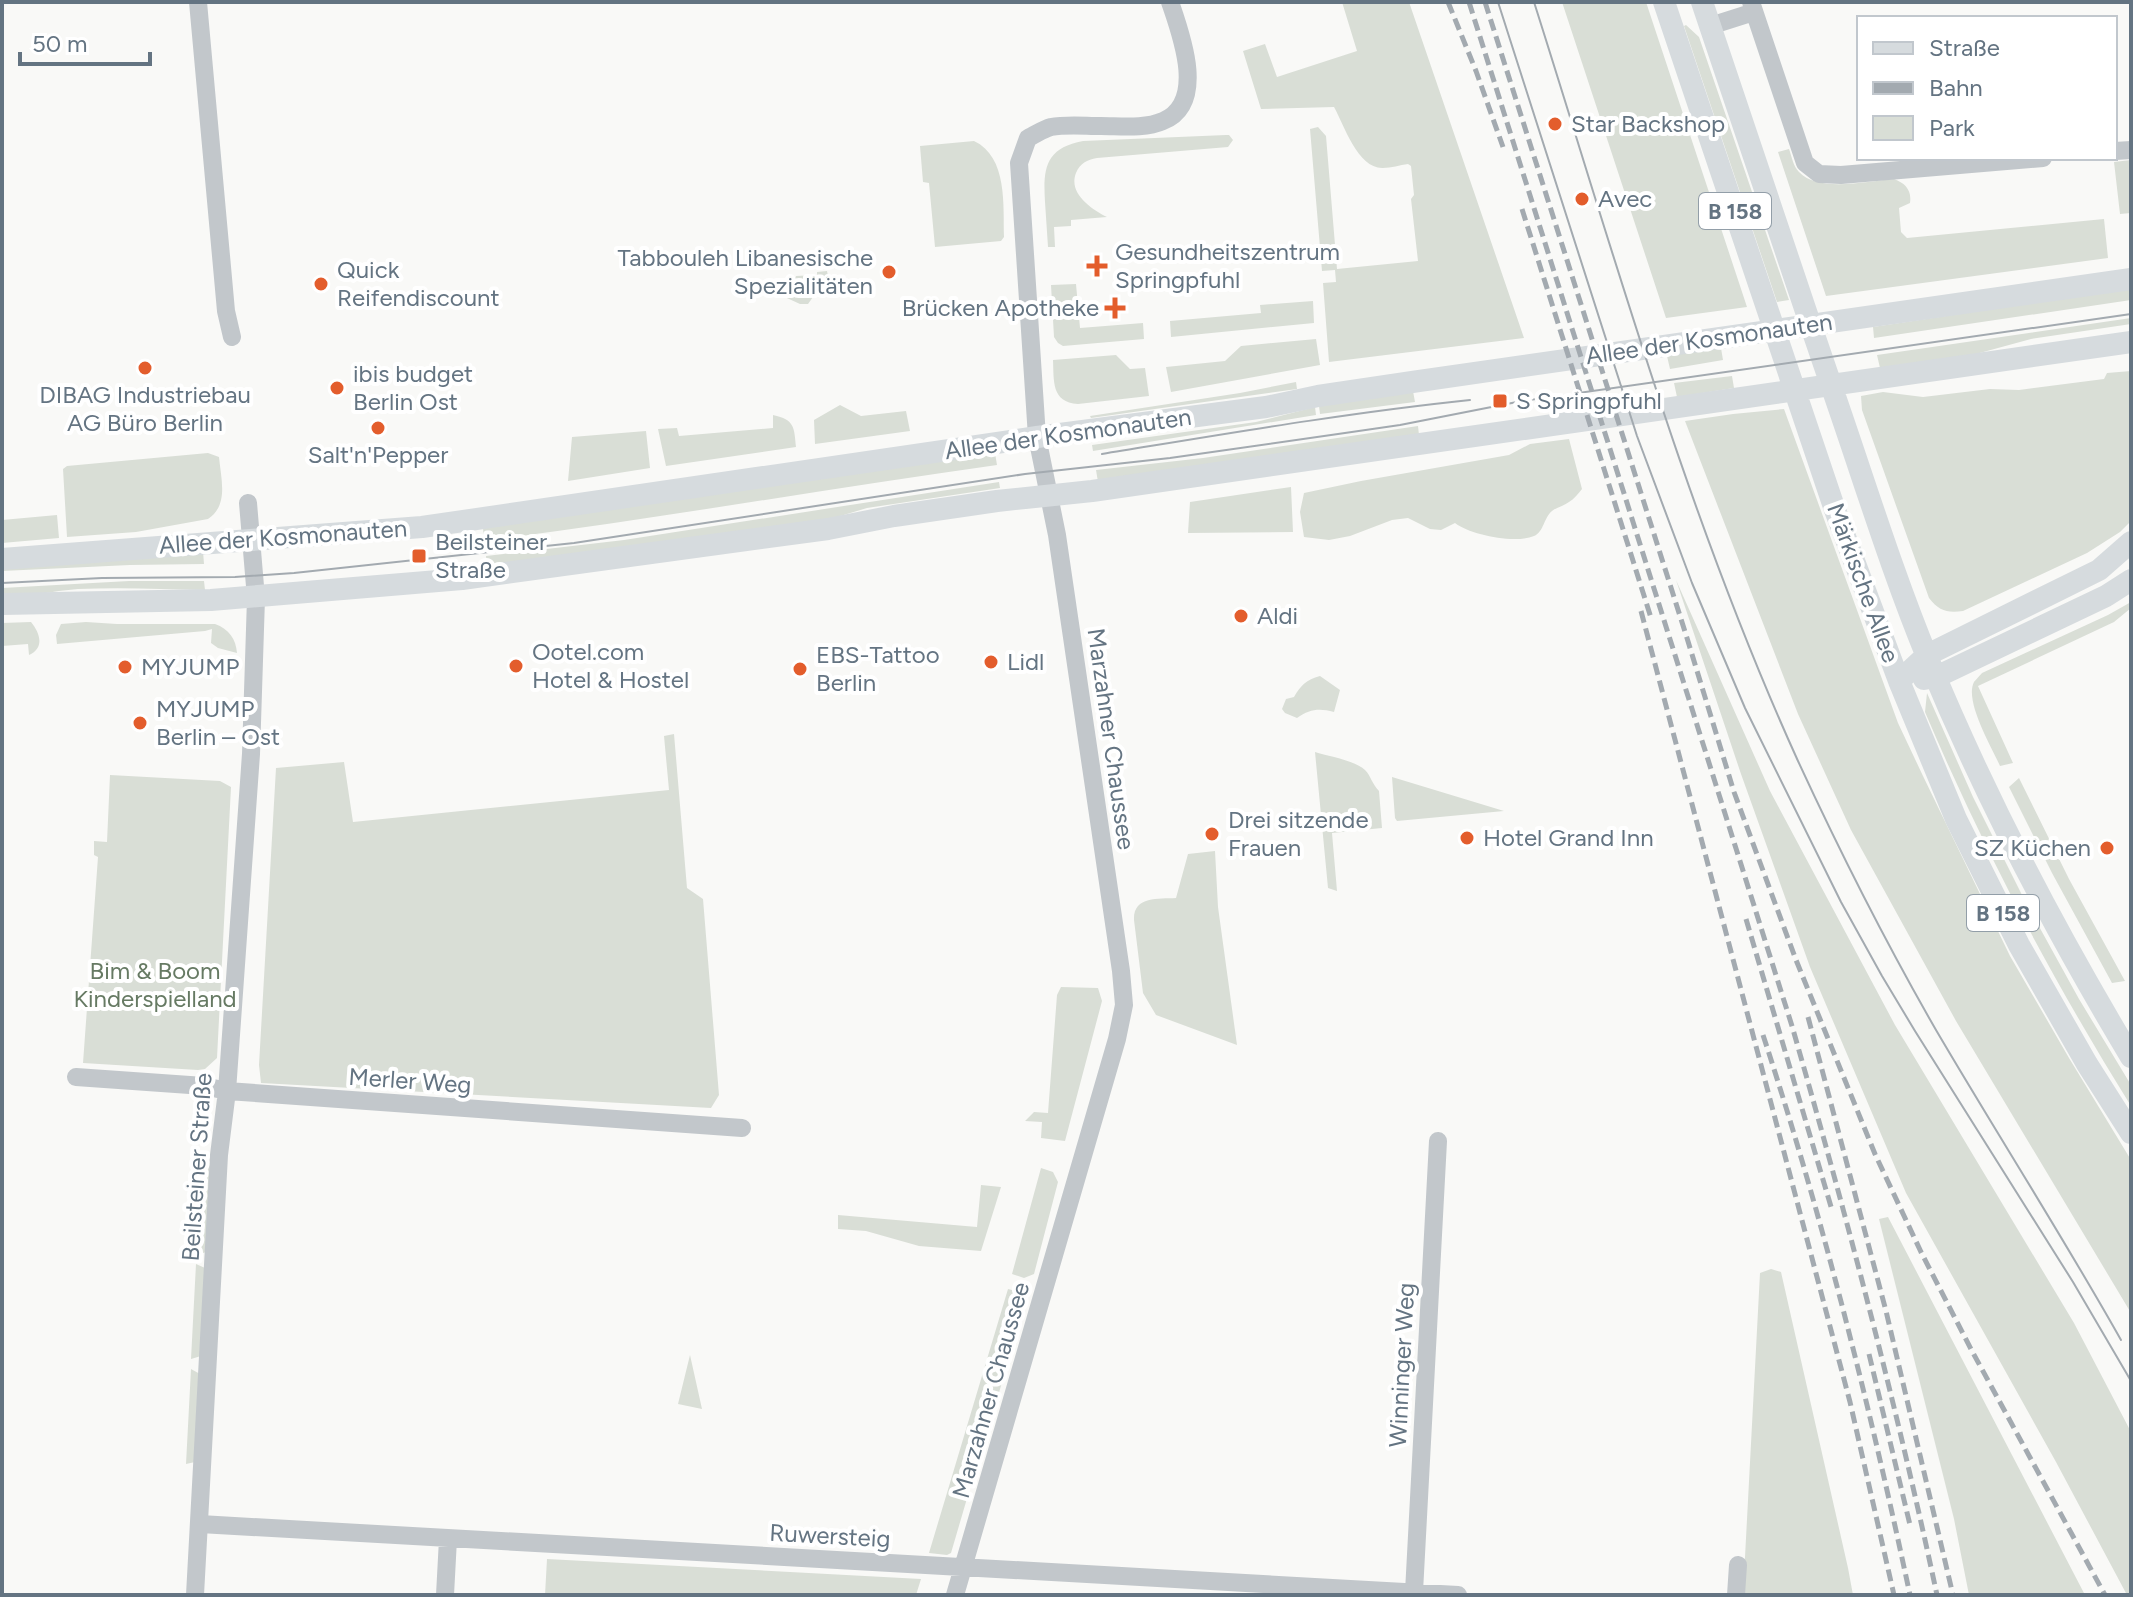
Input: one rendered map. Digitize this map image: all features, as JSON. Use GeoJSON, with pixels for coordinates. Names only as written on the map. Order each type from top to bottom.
{"type":"FeatureCollection","features":[{"type":"Feature","properties":{"kind":"main road","name":"Märkische Allee"},"geometry":{"type":"LineString","coordinates":[[1664,2],[1835,510],[1899,681],[1956,819],[2019,945],[2087,1064],[2131,1133]]}},
{"type":"Feature","properties":{"kind":"main road"},"geometry":{"type":"LineString","coordinates":[[1678,2],[1682,14],[1690,23],[1710,26]]}},
{"type":"Feature","properties":{"kind":"main road","name":"Märkische Allee"},"geometry":{"type":"LineString","coordinates":[[1702,2],[1870,499],[1927,655],[2028,874],[2131,1057]]}},
{"type":"Feature","properties":{"kind":"main road","name":"Allee der Kosmonauten"},"geometry":{"type":"LineString","coordinates":[[2,559],[422,527],[1037,437],[1266,407],[1318,396],[2131,279]]}},
{"type":"Feature","properties":{"kind":"main road"},"geometry":{"type":"LineString","coordinates":[[2,604],[256,598],[462,579],[2131,342]]}},
{"type":"Feature","properties":{"kind":"main road"},"geometry":{"type":"LineString","coordinates":[[1899,681],[1927,655],[2099,570],[2131,542]]}},
{"type":"Feature","properties":{"kind":"main road"},"geometry":{"type":"LineString","coordinates":[[1899,681],[1936,677],[2106,596],[2131,580]]}},
{"type":"Feature","properties":{"kind":"street"},"geometry":{"type":"LineString","coordinates":[[198,2],[226,311],[232,337]]}},
{"type":"Feature","properties":{"kind":"street","name":"Marzahner Chaussee"},"geometry":{"type":"LineString","coordinates":[[955,1595],[1117,1039],[1124,1005],[1057,535],[1037,437],[1019,163],[1028,138],[1051,127],[1152,125],[1169,118],[1176,111],[1186,91],[1187,69],[1183,42],[1170,2]]}},
{"type":"Feature","properties":{"kind":"street"},"geometry":{"type":"LineString","coordinates":[[1710,26],[1752,7],[1805,163],[1819,174],[1841,175],[2019,160]]}},
{"type":"Feature","properties":{"kind":"street","name":"Beilsteiner Straße"},"geometry":{"type":"LineString","coordinates":[[195,1595],[219,1155],[227,1091],[251,754],[256,598],[248,503]]}},
{"type":"Feature","properties":{"kind":"street","name":"Merler Weg"},"geometry":{"type":"LineString","coordinates":[[76,1077],[204,1086],[227,1091],[742,1128]]}},
{"type":"Feature","properties":{"kind":"street","name":"Winninger Weg"},"geometry":{"type":"LineString","coordinates":[[1414,1592],[1438,1141]]}},
{"type":"Feature","properties":{"kind":"street","name":"Ruwersteig"},"geometry":{"type":"LineString","coordinates":[[200,1524],[963,1568],[1218,1588],[1458,1595]]}},
{"type":"Feature","properties":{"kind":"street"},"geometry":{"type":"LineString","coordinates":[[445,1595],[448,1539]]}},
{"type":"Feature","properties":{"kind":"street"},"geometry":{"type":"LineString","coordinates":[[1736,1595],[1738,1565]]}},
{"type":"Feature","properties":{"kind":"green space"},"geometry":{"type":"Polygon","coordinates":[[[1342,2],[1409,2],[1524,338],[1329,362],[1323,283],[1336,282],[1335,270],[1322,271],[1310,129],[1318,127],[1326,136],[1337,269],[1418,261],[1411,199],[1414,195],[1411,166],[1383,168],[1366,161],[1353,145],[1334,107],[1261,109],[1243,51],[1265,44],[1277,77],[1357,51],[1342,2]]]}},
{"type":"Feature","properties":{"kind":"green space"},"geometry":{"type":"Polygon","coordinates":[[[1562,2],[1646,2],[1747,307],[1666,318],[1562,2]]]}},
{"type":"Feature","properties":{"kind":"green space"},"geometry":{"type":"Polygon","coordinates":[[[1686,25],[1699,37],[1789,300],[1777,302],[1686,25]]]}},
{"type":"Feature","properties":{"kind":"green space"},"geometry":{"type":"Polygon","coordinates":[[[1229,135],[1233,140],[1228,147],[1097,158],[1084,162],[1076,173],[1075,187],[1082,200],[1107,217],[1071,220],[1071,226],[1054,227],[1055,247],[1048,247],[1046,170],[1061,149],[1083,141],[1229,135]]]}},
{"type":"Feature","properties":{"kind":"green space"},"geometry":{"type":"Polygon","coordinates":[[[974,141],[985,148],[998,170],[1003,197],[1004,237],[1001,241],[935,247],[929,183],[923,182],[920,146],[974,141]]]}},
{"type":"Feature","properties":{"kind":"green space"},"geometry":{"type":"Polygon","coordinates":[[[1789,149],[1799,172],[1818,182],[1844,184],[1894,179],[1901,183],[1909,191],[1910,198],[1910,203],[1899,208],[1901,232],[1907,238],[2104,219],[2108,258],[1826,296],[1778,152],[1789,149]]]}},
{"type":"Feature","properties":{"kind":"green space"},"geometry":{"type":"Polygon","coordinates":[[[2131,160],[2131,213],[2120,214],[2114,162],[2131,160]]]}},
{"type":"Feature","properties":{"kind":"green space"},"geometry":{"type":"Polygon","coordinates":[[[827,271],[828,276],[808,304],[800,304],[776,293],[793,284],[796,276],[827,271]]]}},
{"type":"Feature","properties":{"kind":"green space"},"geometry":{"type":"Polygon","coordinates":[[[1076,284],[1080,328],[1143,323],[1144,339],[1063,346],[1058,343],[1054,337],[1051,285],[1076,284]]]}},
{"type":"Feature","properties":{"kind":"green space"},"geometry":{"type":"Polygon","coordinates":[[[2131,288],[2131,300],[1874,338],[1873,327],[2131,288]]]}},
{"type":"Feature","properties":{"kind":"green space"},"geometry":{"type":"Polygon","coordinates":[[[1313,301],[1314,323],[1171,337],[1170,321],[1261,313],[1260,305],[1313,301]]]}},
{"type":"Feature","properties":{"kind":"green space"},"geometry":{"type":"Polygon","coordinates":[[[2131,318],[2131,324],[2031,339],[1976,354],[1880,368],[1877,355],[2131,318]]]}},
{"type":"Feature","properties":{"kind":"green space"},"geometry":{"type":"Polygon","coordinates":[[[1316,339],[1320,365],[1171,392],[1166,367],[1225,361],[1241,346],[1316,339]]]}},
{"type":"Feature","properties":{"kind":"green space"},"geometry":{"type":"Polygon","coordinates":[[[1721,348],[1723,360],[1670,369],[1667,356],[1721,348]]]}},
{"type":"Feature","properties":{"kind":"green space"},"geometry":{"type":"Polygon","coordinates":[[[1116,355],[1130,369],[1145,368],[1149,396],[1078,404],[1058,395],[1053,360],[1116,355]]]}},
{"type":"Feature","properties":{"kind":"green space"},"geometry":{"type":"Polygon","coordinates":[[[2131,371],[2131,521],[2120,532],[2087,553],[1963,611],[1948,611],[1936,606],[1929,598],[1862,410],[1861,396],[1883,392],[1923,397],[1990,389],[2019,390],[2104,379],[2107,373],[2131,371]]]}},
{"type":"Feature","properties":{"kind":"green space"},"geometry":{"type":"Polygon","coordinates":[[[1732,376],[1734,388],[1677,397],[1674,383],[1732,376]]]}},
{"type":"Feature","properties":{"kind":"green space"},"geometry":{"type":"Polygon","coordinates":[[[1296,382],[1297,389],[1090,416],[1240,393],[1296,382]]]}},
{"type":"Feature","properties":{"kind":"green space"},"geometry":{"type":"Polygon","coordinates":[[[1413,391],[1415,402],[1320,414],[1319,406],[1413,391]]]}},
{"type":"Feature","properties":{"kind":"green space"},"geometry":{"type":"Polygon","coordinates":[[[840,405],[861,416],[906,411],[910,431],[815,444],[814,420],[840,405]]]}},
{"type":"Feature","properties":{"kind":"green space"},"geometry":{"type":"Polygon","coordinates":[[[1315,407],[1316,415],[1093,451],[1092,445],[1256,422],[1315,407]]]}},
{"type":"Feature","properties":{"kind":"green space"},"geometry":{"type":"Polygon","coordinates":[[[1784,409],[1898,723],[2010,956],[2131,1160],[2131,1313],[1956,1021],[1851,830],[1798,714],[1685,421],[1784,409]]]}},
{"type":"Feature","properties":{"kind":"green space"},"geometry":{"type":"Polygon","coordinates":[[[773,415],[786,419],[792,425],[796,447],[666,466],[658,429],[677,428],[679,436],[773,428],[773,415]]]}},
{"type":"Feature","properties":{"kind":"green space"},"geometry":{"type":"Polygon","coordinates":[[[1418,426],[1419,435],[1098,482],[1096,470],[1203,458],[1418,426]]]}},
{"type":"Feature","properties":{"kind":"green space"},"geometry":{"type":"Polygon","coordinates":[[[646,431],[650,468],[568,481],[572,437],[646,431]]]}},
{"type":"Feature","properties":{"kind":"green space"},"geometry":{"type":"Polygon","coordinates":[[[1569,439],[1582,489],[1571,501],[1552,511],[1534,536],[1515,539],[1493,537],[1455,523],[1441,530],[1430,529],[1408,518],[1329,540],[1304,537],[1300,512],[1304,493],[1509,455],[1530,444],[1569,439]]]}},
{"type":"Feature","properties":{"kind":"green space"},"geometry":{"type":"Polygon","coordinates":[[[208,453],[219,457],[222,491],[219,506],[208,519],[136,532],[67,537],[63,469],[67,466],[208,453]]]}},
{"type":"Feature","properties":{"kind":"green space"},"geometry":{"type":"Polygon","coordinates":[[[995,453],[997,465],[484,541],[483,528],[995,453]]]}},
{"type":"Feature","properties":{"kind":"green space"},"geometry":{"type":"Polygon","coordinates":[[[999,482],[1000,488],[867,508],[827,520],[487,567],[486,556],[624,540],[999,482]]]}},
{"type":"Feature","properties":{"kind":"green space"},"geometry":{"type":"Polygon","coordinates":[[[1291,487],[1293,532],[1188,533],[1190,502],[1291,487]]]}},
{"type":"Feature","properties":{"kind":"green space"},"geometry":{"type":"Polygon","coordinates":[[[57,515],[59,538],[2,543],[2,520],[57,515]]]}},
{"type":"Feature","properties":{"kind":"green space"},"geometry":{"type":"Polygon","coordinates":[[[203,551],[204,564],[2,571],[2,568],[203,551]]]}},
{"type":"Feature","properties":{"kind":"green space"},"geometry":{"type":"Polygon","coordinates":[[[1676,580],[1770,791],[1895,1025],[2074,1323],[2131,1432],[2131,1595],[2127,1595],[1906,1193],[1810,967],[1676,580]]]}},
{"type":"Feature","properties":{"kind":"green space"},"geometry":{"type":"Polygon","coordinates":[[[129,581],[204,581],[205,590],[94,588],[2,597],[2,588],[129,581]]]}},
{"type":"Feature","properties":{"kind":"green space"},"geometry":{"type":"Polygon","coordinates":[[[2131,602],[2131,608],[2114,622],[1978,686],[2013,763],[2000,766],[1976,712],[1972,690],[1974,682],[1982,673],[2131,602]]]}},
{"type":"Feature","properties":{"kind":"green space"},"geometry":{"type":"Polygon","coordinates":[[[31,622],[39,640],[34,652],[29,655],[28,644],[2,646],[2,623],[31,622]]]}},
{"type":"Feature","properties":{"kind":"green space"},"geometry":{"type":"Polygon","coordinates":[[[61,624],[215,624],[231,635],[237,653],[211,643],[212,629],[57,644],[56,635],[61,624]]]}},
{"type":"Feature","properties":{"kind":"green space"},"geometry":{"type":"Polygon","coordinates":[[[1320,676],[1340,690],[1334,712],[1315,710],[1297,718],[1285,713],[1282,709],[1286,699],[1294,697],[1304,684],[1320,676]]]}},
{"type":"Feature","properties":{"kind":"green space"},"geometry":{"type":"Polygon","coordinates":[[[1927,693],[1973,797],[2025,901],[2131,1085],[2131,1106],[2046,962],[1995,863],[1925,712],[1927,693]]]}},
{"type":"Feature","properties":{"kind":"green space"},"geometry":{"type":"Polygon","coordinates":[[[674,734],[687,888],[703,899],[719,1095],[711,1108],[261,1083],[259,1065],[276,768],[344,762],[353,822],[669,790],[664,736],[674,734]]]}},
{"type":"Feature","properties":{"kind":"green space"},"geometry":{"type":"Polygon","coordinates":[[[1315,752],[1361,767],[1379,791],[1382,828],[1332,833],[1337,891],[1328,888],[1315,752]]]}},
{"type":"Feature","properties":{"kind":"green space","name":"Bim & Boom Kinderspielland"},"geometry":{"type":"Polygon","coordinates":[[[110,775],[220,781],[231,787],[217,1058],[205,1069],[83,1063],[98,857],[94,855],[94,841],[107,842],[110,775]]]}},
{"type":"Feature","properties":{"kind":"green space"},"geometry":{"type":"Polygon","coordinates":[[[1392,777],[1504,811],[1397,821],[1392,777]]]}},
{"type":"Feature","properties":{"kind":"green space"},"geometry":{"type":"Polygon","coordinates":[[[2019,778],[2069,879],[2125,981],[2112,983],[2052,873],[2009,787],[2019,778]]]}},
{"type":"Feature","properties":{"kind":"green space"},"geometry":{"type":"Polygon","coordinates":[[[1215,851],[1218,907],[1237,1045],[1156,1015],[1143,993],[1134,920],[1135,912],[1142,903],[1176,898],[1188,854],[1215,851]]]}},
{"type":"Feature","properties":{"kind":"green space"},"geometry":{"type":"Polygon","coordinates":[[[1061,987],[1098,988],[1102,1001],[1065,1141],[1041,1138],[1042,1122],[1025,1121],[1034,1112],[1048,1113],[1057,995],[1061,987]]]}},
{"type":"Feature","properties":{"kind":"green space"},"geometry":{"type":"Polygon","coordinates":[[[201,1159],[210,1163],[206,1252],[197,1255],[201,1159]]]}},
{"type":"Feature","properties":{"kind":"green space"},"geometry":{"type":"Polygon","coordinates":[[[1041,1168],[1053,1172],[1058,1182],[1034,1274],[1024,1278],[1012,1274],[1041,1168]]]}},
{"type":"Feature","properties":{"kind":"green space"},"geometry":{"type":"Polygon","coordinates":[[[981,1185],[1001,1187],[981,1251],[919,1246],[866,1231],[838,1229],[838,1215],[977,1227],[981,1185]]]}},
{"type":"Feature","properties":{"kind":"green space"},"geometry":{"type":"Polygon","coordinates":[[[1888,1217],[2085,1595],[1969,1595],[1954,1519],[1879,1219],[1888,1217]]]}},
{"type":"Feature","properties":{"kind":"green space"},"geometry":{"type":"Polygon","coordinates":[[[196,1264],[205,1268],[201,1356],[191,1359],[196,1264]]]}},
{"type":"Feature","properties":{"kind":"green space"},"geometry":{"type":"Polygon","coordinates":[[[1771,1269],[1781,1272],[1853,1595],[1743,1595],[1760,1273],[1771,1269]]]}},
{"type":"Feature","properties":{"kind":"green space"},"geometry":{"type":"Polygon","coordinates":[[[1008,1289],[1020,1292],[1025,1305],[973,1480],[967,1479],[962,1493],[968,1495],[951,1553],[929,1553],[1008,1289]]]}},
{"type":"Feature","properties":{"kind":"green space"},"geometry":{"type":"Polygon","coordinates":[[[690,1355],[702,1409],[678,1404],[690,1355]]]}},
{"type":"Feature","properties":{"kind":"green space"},"geometry":{"type":"Polygon","coordinates":[[[191,1369],[200,1374],[195,1462],[186,1464],[191,1369]]]}},
{"type":"Feature","properties":{"kind":"green space"},"geometry":{"type":"Polygon","coordinates":[[[547,1559],[921,1579],[916,1595],[545,1595],[547,1559]]]}},
{"type":"Feature","properties":{"kind":"tram line"},"geometry":{"type":"LineString","coordinates":[[1498,2],[1637,436],[1692,583],[1745,708],[1841,902],[1882,976],[2073,1282],[2131,1381]]}},
{"type":"Feature","properties":{"kind":"tram line"},"geometry":{"type":"LineString","coordinates":[[1534,2],[1687,481],[1758,669],[1798,761],[1917,997],[2121,1340]]}},
{"type":"Feature","properties":{"kind":"tram line"},"geometry":{"type":"LineString","coordinates":[[2,583],[294,573],[574,543],[1025,474],[1170,458],[1400,425],[1522,401],[2131,314]]}},
{"type":"Feature","properties":{"kind":"tram line"},"geometry":{"type":"LineString","coordinates":[[1102,454],[1470,400]]}},
{"type":"Feature","properties":{"kind":"railway"},"geometry":{"type":"LineString","coordinates":[[1448,2],[1503,147]]}},
{"type":"Feature","properties":{"kind":"railway"},"geometry":{"type":"LineString","coordinates":[[1469,2],[1792,1026],[1869,1309],[1937,1595]]}},
{"type":"Feature","properties":{"kind":"railway"},"geometry":{"type":"LineString","coordinates":[[1485,2],[1734,792],[1796,960],[1875,1154],[1921,1252],[2105,1595]]}},
{"type":"Feature","properties":{"kind":"railway"},"geometry":{"type":"LineString","coordinates":[[1522,209],[1652,621]]}},
{"type":"Feature","properties":{"kind":"railway"},"geometry":{"type":"LineString","coordinates":[[1641,611],[1850,1402],[1894,1595]]}},
{"type":"Feature","properties":{"kind":"railway"},"geometry":{"type":"LineString","coordinates":[[1746,919],[1832,1210]]}},
{"type":"Feature","properties":{"kind":"railway"},"geometry":{"type":"LineString","coordinates":[[1808,1017],[1886,1311],[1953,1595]]}},
{"type":"Feature","properties":{"kind":"railway"},"geometry":{"type":"LineString","coordinates":[[1763,1035],[1806,1173],[1844,1313],[1910,1595]]}},
{"type":"Feature","properties":{"kind":"railway"},"geometry":{"type":"LineString","coordinates":[[1869,1354],[1910,1525]]}},
{"type":"Feature","properties":{"kind":"place","name":"Star Backshop"},"geometry":{"type":"Point","coordinates":[1555,124]}},
{"type":"Feature","properties":{"kind":"place","name":"Avec"},"geometry":{"type":"Point","coordinates":[1582,199]}},
{"type":"Feature","properties":{"kind":"place","name":"Gesundheitszentrum Springpfuhl"},"geometry":{"type":"Point","coordinates":[1097,266]}},
{"type":"Feature","properties":{"kind":"place","name":"Tabbouleh Libanesische Spezialitäten"},"geometry":{"type":"Point","coordinates":[889,272]}},
{"type":"Feature","properties":{"kind":"place","name":"Quick Reifendiscount"},"geometry":{"type":"Point","coordinates":[321,284]}},
{"type":"Feature","properties":{"kind":"place","name":"Brücken Apotheke"},"geometry":{"type":"Point","coordinates":[1115,308]}},
{"type":"Feature","properties":{"kind":"place","name":"DIBAG Industriebau AG Büro Berlin"},"geometry":{"type":"Point","coordinates":[145,368]}},
{"type":"Feature","properties":{"kind":"place","name":"ibis budget Berlin Ost"},"geometry":{"type":"Point","coordinates":[337,388]}},
{"type":"Feature","properties":{"kind":"place","name":"S Springpfuhl"},"geometry":{"type":"Point","coordinates":[1500,401]}},
{"type":"Feature","properties":{"kind":"place","name":"Salt'n'Pepper"},"geometry":{"type":"Point","coordinates":[378,428]}},
{"type":"Feature","properties":{"kind":"place","name":"Beilsteiner Straße"},"geometry":{"type":"Point","coordinates":[419,556]}},
{"type":"Feature","properties":{"kind":"place","name":"Aldi"},"geometry":{"type":"Point","coordinates":[1241,616]}},
{"type":"Feature","properties":{"kind":"place","name":"Lidl"},"geometry":{"type":"Point","coordinates":[991,662]}},
{"type":"Feature","properties":{"kind":"place","name":"Ootel.com Hotel & Hostel"},"geometry":{"type":"Point","coordinates":[516,666]}},
{"type":"Feature","properties":{"kind":"place","name":"MYJUMP"},"geometry":{"type":"Point","coordinates":[125,667]}},
{"type":"Feature","properties":{"kind":"place","name":"EBS-Tattoo Berlin"},"geometry":{"type":"Point","coordinates":[800,669]}},
{"type":"Feature","properties":{"kind":"place","name":"MYJUMP Berlin – Ost"},"geometry":{"type":"Point","coordinates":[140,723]}},
{"type":"Feature","properties":{"kind":"place","name":"Drei sitzende Frauen"},"geometry":{"type":"Point","coordinates":[1212,834]}},
{"type":"Feature","properties":{"kind":"place","name":"Hotel Grand Inn"},"geometry":{"type":"Point","coordinates":[1467,838]}},
{"type":"Feature","properties":{"kind":"place","name":"SZ Küchen"},"geometry":{"type":"Point","coordinates":[2107,848]}}]}
